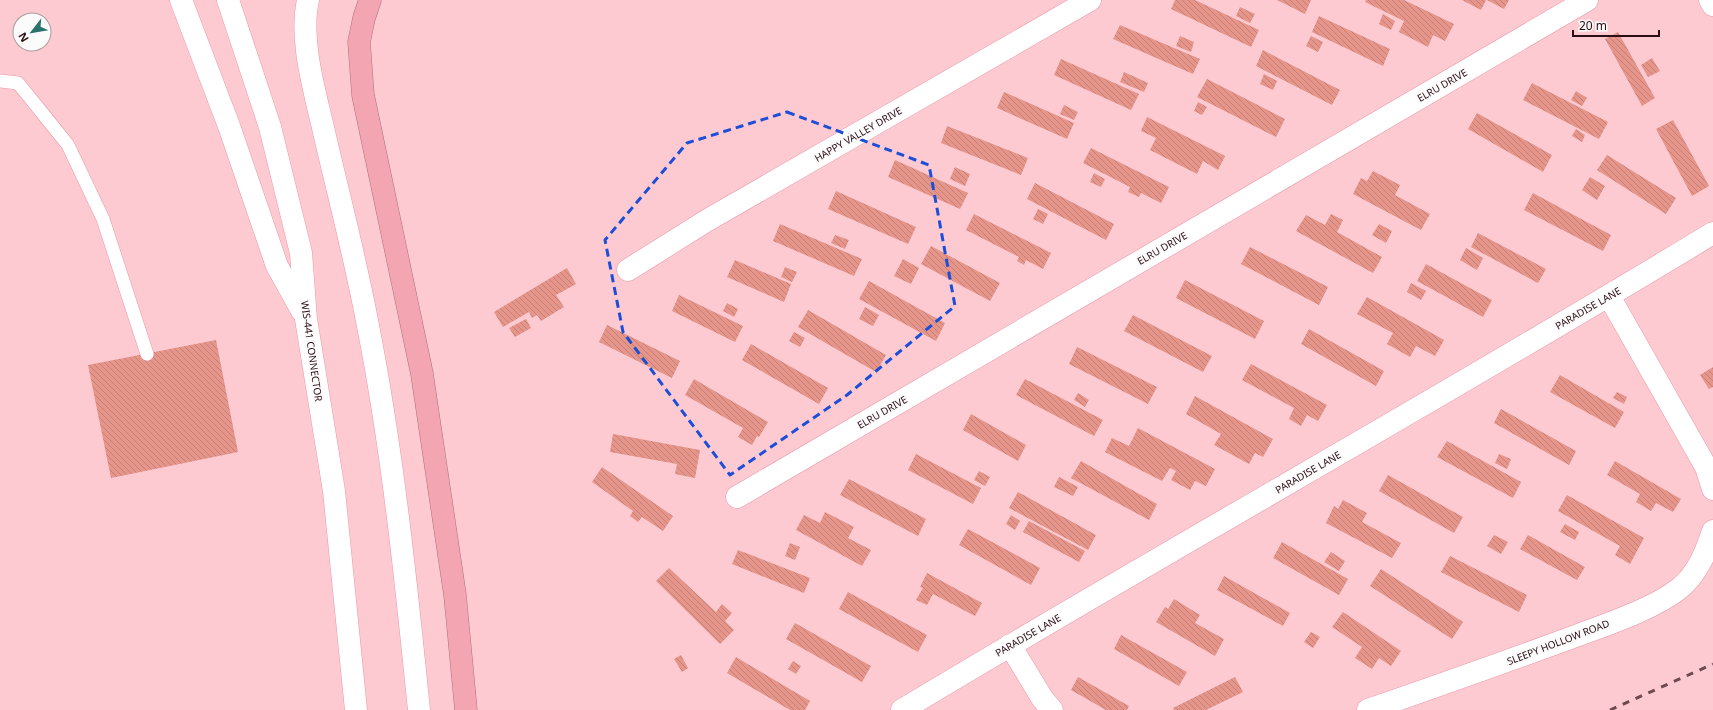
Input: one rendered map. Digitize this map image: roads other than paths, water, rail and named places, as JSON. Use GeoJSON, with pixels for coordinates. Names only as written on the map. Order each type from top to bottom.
{"type":"FeatureCollection","features":[{"type":"Feature","properties":{"kind":"highway"},"geometry":{"type":"LineString","coordinates":[[370,0],[364,18],[359,42],[363,96],[422,374],[455,595],[466,710]]}},
{"type":"Feature","properties":{"kind":"street"},"geometry":{"type":"LineString","coordinates":[[181,0],[229,126],[277,266],[306,319]]}},
{"type":"Feature","properties":{"kind":"street","name":"WIS-441 CONNECTOR"},"geometry":{"type":"LineString","coordinates":[[228,0],[270,127],[301,252],[306,319],[334,491],[356,710]]}},
{"type":"Feature","properties":{"kind":"street"},"geometry":{"type":"LineString","coordinates":[[308,0],[306,29],[313,80],[368,326],[386,427],[402,546],[419,710]]}},
{"type":"Feature","properties":{"kind":"street","name":"HAPPY VALLEY DRIVE"},"geometry":{"type":"LineString","coordinates":[[628,270],[713,217],[1090,0]]}},
{"type":"Feature","properties":{"kind":"street","name":"ELRU DRIVE"},"geometry":{"type":"LineString","coordinates":[[737,497],[1587,0]]}},
{"type":"Feature","properties":{"kind":"street"},"geometry":{"type":"LineString","coordinates":[[1710,0],[1713,5]]}},
{"type":"Feature","properties":{"kind":"street","name":"PARADISE LANE"},"geometry":{"type":"LineString","coordinates":[[902,710],[1010,645],[1609,296],[1713,233]]}},
{"type":"Feature","properties":{"kind":"street"},"geometry":{"type":"LineString","coordinates":[[1609,296],[1706,467],[1713,489]]}},
{"type":"Feature","properties":{"kind":"street","name":"SLEEPY HOLLOW ROAD"},"geometry":{"type":"LineString","coordinates":[[1368,710],[1573,637],[1664,600],[1681,587],[1696,570],[1707,551],[1713,531]]}},
{"type":"Feature","properties":{"kind":"street"},"geometry":{"type":"LineString","coordinates":[[1010,645],[1042,698],[1052,710]]}},
{"type":"Feature","properties":{"kind":"lane"},"geometry":{"type":"LineString","coordinates":[[0,80],[18,83],[68,145],[103,219],[147,354]]}},
{"type":"Feature","properties":{"kind":"railway"},"geometry":{"type":"LineString","coordinates":[[1610,710],[1713,664]]}}]}
